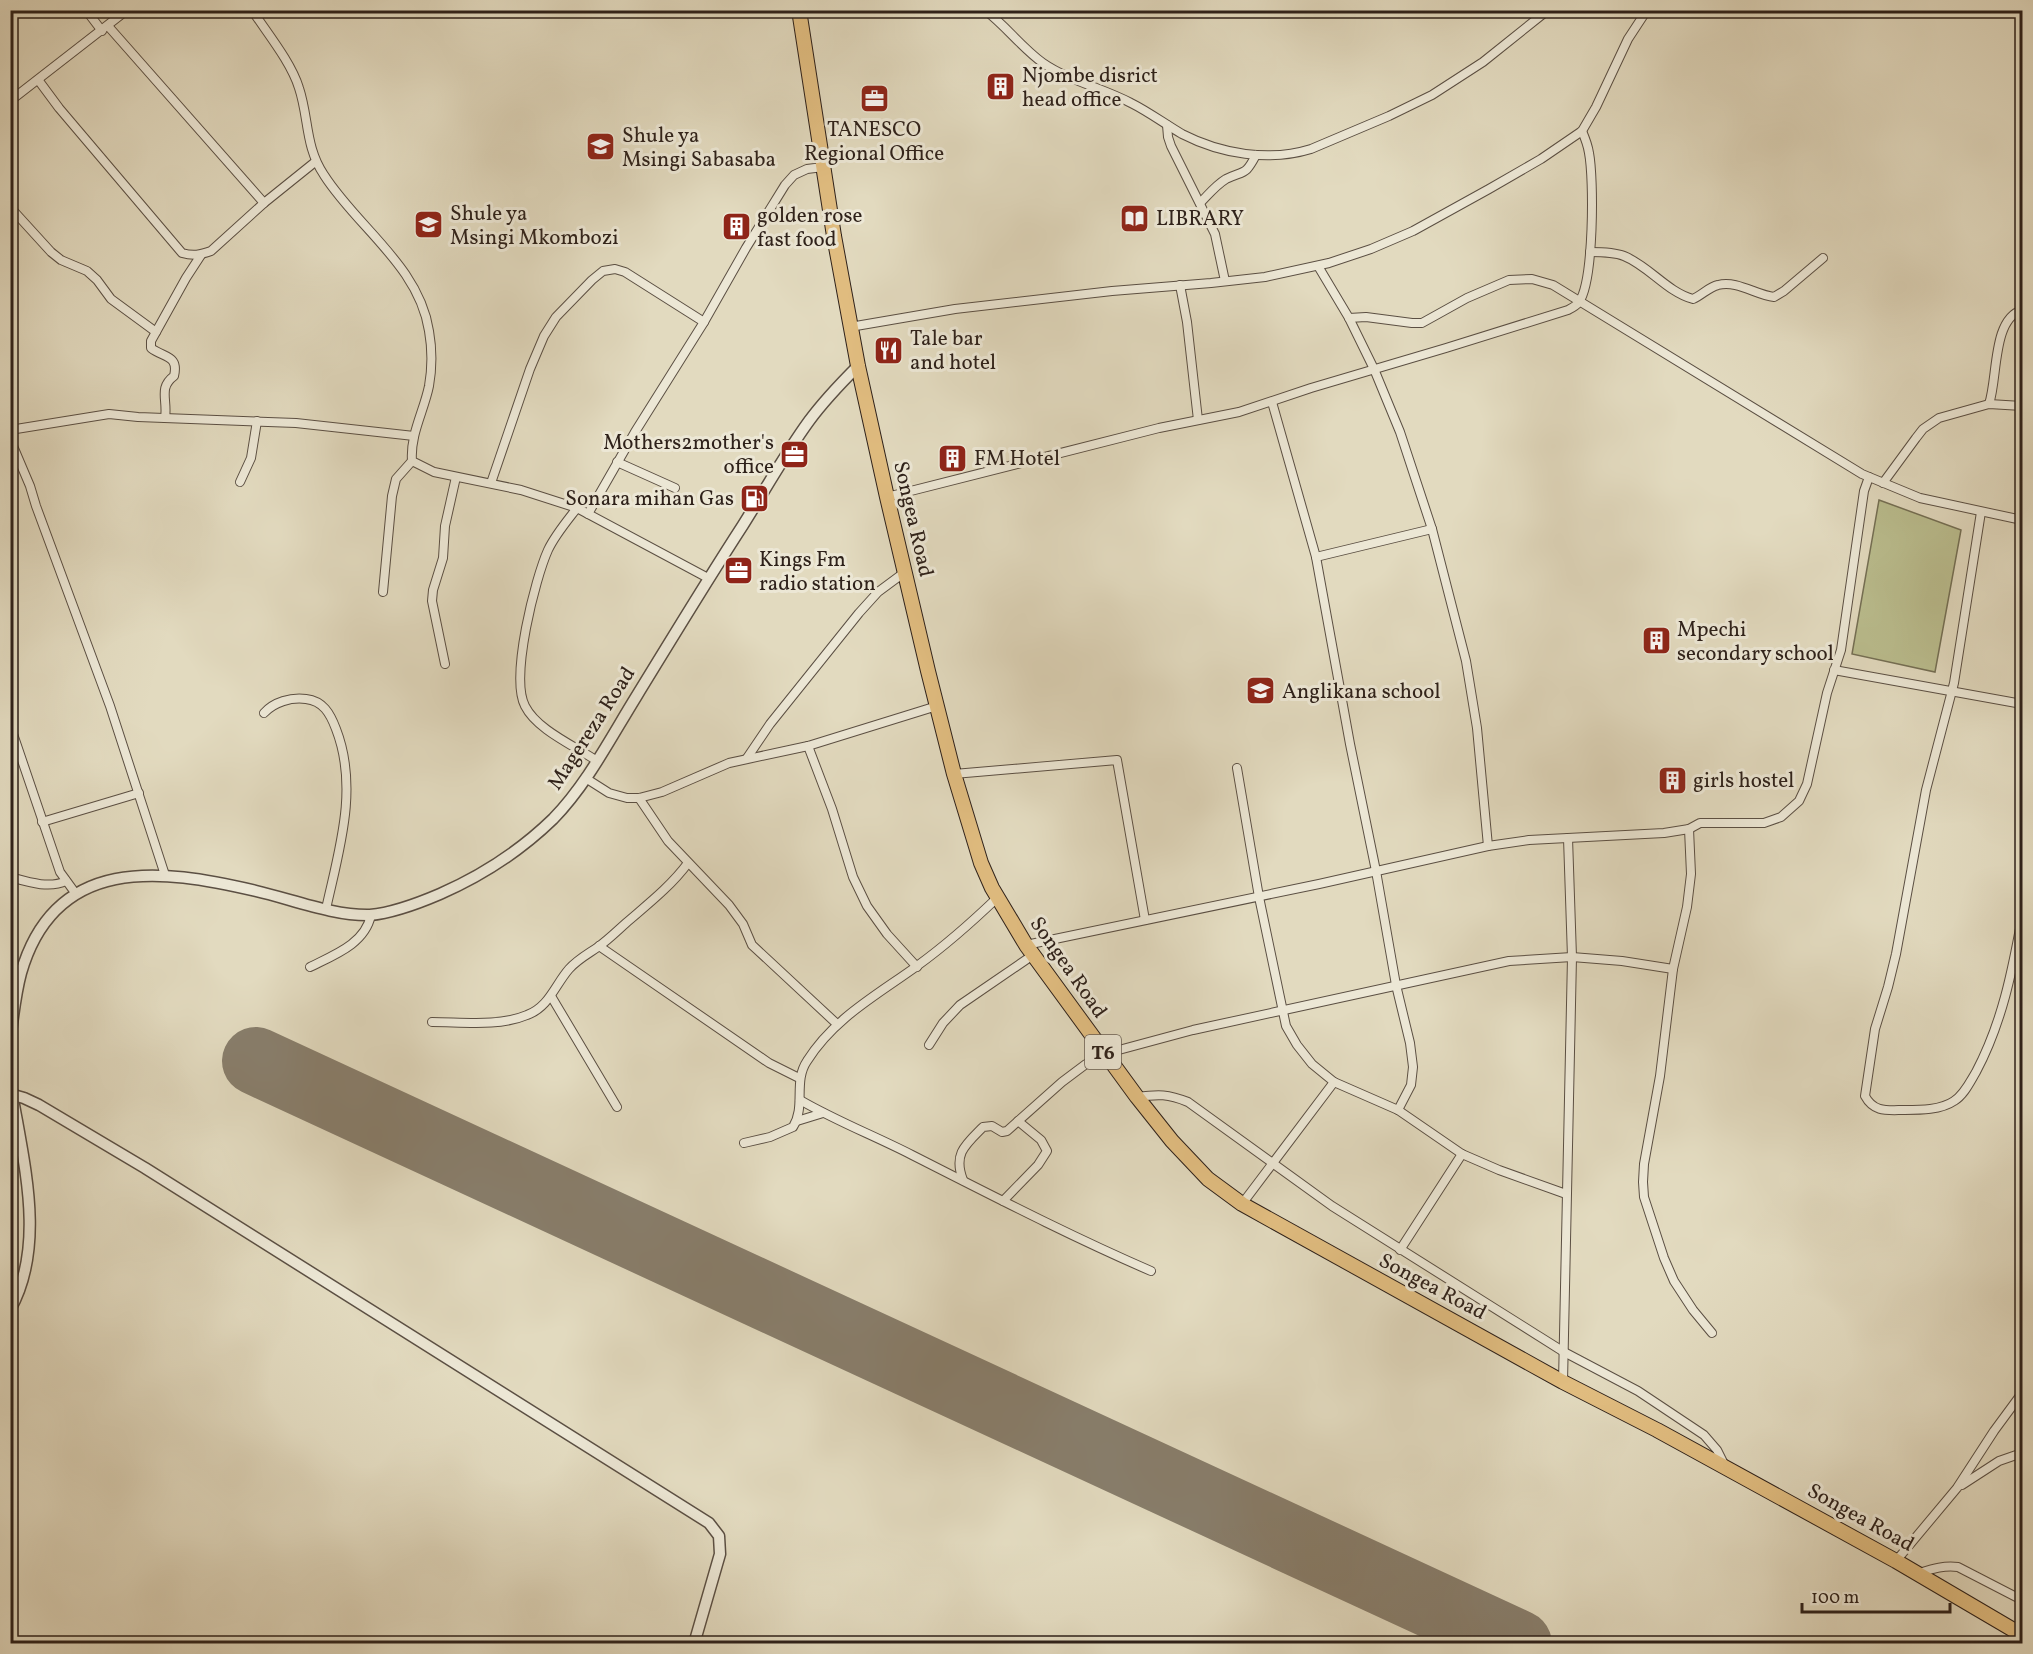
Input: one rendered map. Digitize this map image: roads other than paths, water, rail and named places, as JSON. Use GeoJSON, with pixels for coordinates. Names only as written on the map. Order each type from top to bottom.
{"type":"FeatureCollection","features":[{"type":"Feature","properties":{"kind":"highway","name":"Songea Road"},"geometry":{"type":"LineString","coordinates":[[800,10],[850,327],[887,497],[954,774],[981,863],[998,897],[1029,950],[1104,1054],[1172,1141],[1208,1179],[1242,1204],[1563,1382],[1725,1466],[2021,1632]]}},
{"type":"Feature","properties":{"kind":"street"},"geometry":{"type":"LineString","coordinates":[[86,10],[264,203]]}},
{"type":"Feature","properties":{"kind":"street"},"geometry":{"type":"LineString","coordinates":[[10,102],[127,10]]}},
{"type":"Feature","properties":{"kind":"street"},"geometry":{"type":"LineString","coordinates":[[252,10],[289,68],[298,87],[315,162],[346,206],[391,255],[408,279],[418,296],[429,329],[431,350],[429,386],[411,449],[412,461],[396,479],[392,496],[383,592]]}},
{"type":"Feature","properties":{"kind":"street"},"geometry":{"type":"LineString","coordinates":[[985,10],[1042,62],[1054,69],[1132,103],[1167,125],[1212,146],[1256,155],[1293,154],[1311,149],[1416,104],[1483,62],[1548,10]]}},
{"type":"Feature","properties":{"kind":"street"},"geometry":{"type":"LineString","coordinates":[[850,327],[955,309],[1265,277],[1318,266],[1371,249],[1413,231],[1541,159],[1582,131],[1629,39],[1647,10]]}},
{"type":"Feature","properties":{"kind":"street"},"geometry":{"type":"LineString","coordinates":[[39,81],[59,108],[182,253],[201,255],[221,244],[264,203],[315,162]]}},
{"type":"Feature","properties":{"kind":"street"},"geometry":{"type":"LineString","coordinates":[[1167,125],[1169,142],[1215,234],[1225,281]]}},
{"type":"Feature","properties":{"kind":"street"},"geometry":{"type":"LineString","coordinates":[[887,497],[1198,420],[1239,412],[1568,310],[1580,302],[1590,252],[1591,166],[1582,131]]}},
{"type":"Feature","properties":{"kind":"street"},"geometry":{"type":"LineString","coordinates":[[1200,203],[1227,179],[1249,169],[1256,155]]}},
{"type":"Feature","properties":{"kind":"street"},"geometry":{"type":"LineString","coordinates":[[588,514],[617,462],[785,185],[794,175],[807,169],[823,167]]}},
{"type":"Feature","properties":{"kind":"street"},"geometry":{"type":"LineString","coordinates":[[10,207],[51,252],[61,260],[87,271],[111,299],[156,332]]}},
{"type":"Feature","properties":{"kind":"street"},"geometry":{"type":"LineString","coordinates":[[1590,252],[1626,256],[1671,288],[1693,299],[1722,284],[1734,285],[1774,297],[1791,286],[1823,258]]}},
{"type":"Feature","properties":{"kind":"street"},"geometry":{"type":"LineString","coordinates":[[165,418],[164,389],[167,382],[174,376],[176,366],[173,360],[151,348],[151,342],[201,255]]}},
{"type":"Feature","properties":{"kind":"street"},"geometry":{"type":"LineString","coordinates":[[1318,266],[1349,318],[1374,369],[1401,432],[1432,529],[1466,660],[1477,728],[1488,846]]}},
{"type":"Feature","properties":{"kind":"street"},"geometry":{"type":"LineString","coordinates":[[491,483],[530,369],[544,336],[556,317],[592,280],[603,272],[615,269],[625,272],[704,322]]}},
{"type":"Feature","properties":{"kind":"street"},"geometry":{"type":"LineString","coordinates":[[1349,318],[1424,322],[1467,298],[1514,279],[1532,279],[1553,285],[1869,477],[1920,498],[2022,520]]}},
{"type":"Feature","properties":{"kind":"street"},"geometry":{"type":"LineString","coordinates":[[1180,285],[1187,322],[1198,420]]}},
{"type":"Feature","properties":{"kind":"street"},"geometry":{"type":"LineString","coordinates":[[1989,404],[2004,326],[2011,316],[2022,310]]}},
{"type":"Feature","properties":{"kind":"street","name":"Magereza Road"},"geometry":{"type":"LineString","coordinates":[[10,1040],[21,973],[32,945],[45,923],[76,894],[99,883],[127,876],[165,874],[252,890],[351,914],[371,915],[408,906],[439,894],[492,866],[519,848],[551,821],[587,778],[708,578],[810,420],[858,366]]}},
{"type":"Feature","properties":{"kind":"street"},"geometry":{"type":"LineString","coordinates":[[1272,402],[1316,557],[1396,985],[1410,1043],[1413,1067],[1411,1085],[1398,1110]]}},
{"type":"Feature","properties":{"kind":"street"},"geometry":{"type":"LineString","coordinates":[[1883,483],[1916,438],[1932,422],[1950,414],[1989,404],[2022,406]]}},
{"type":"Feature","properties":{"kind":"street"},"geometry":{"type":"LineString","coordinates":[[165,874],[93,660],[30,486],[15,454],[11,428],[109,414],[296,423],[414,436]]}},
{"type":"Feature","properties":{"kind":"street"},"geometry":{"type":"LineString","coordinates":[[240,482],[251,458],[257,421]]}},
{"type":"Feature","properties":{"kind":"street"},"geometry":{"type":"LineString","coordinates":[[412,461],[434,472],[521,490],[577,508],[708,578]]}},
{"type":"Feature","properties":{"kind":"street"},"geometry":{"type":"LineString","coordinates":[[617,462],[675,488]]}},
{"type":"Feature","properties":{"kind":"street"},"geometry":{"type":"LineString","coordinates":[[445,664],[432,601],[443,558],[445,526],[456,477]]}},
{"type":"Feature","properties":{"kind":"street"},"geometry":{"type":"LineString","coordinates":[[929,1045],[943,1023],[960,1005],[1029,950],[1145,920],[1488,846],[1529,840],[1664,833],[1689,829],[1700,823],[1711,821],[1764,822],[1781,817],[1799,801],[1807,784],[1827,693],[1841,650],[1864,491],[1869,477]]}},
{"type":"Feature","properties":{"kind":"street"},"geometry":{"type":"LineString","coordinates":[[577,508],[549,547],[540,570],[524,646],[520,684],[524,705],[536,721],[597,761]]}},
{"type":"Feature","properties":{"kind":"street"},"geometry":{"type":"LineString","coordinates":[[1981,512],[1952,690],[1926,790],[1896,954],[1875,1029],[1865,1096],[1870,1105],[1878,1109],[1894,1110],[1942,1107],[1961,1096],[1985,1055],[2006,999],[2022,918]]}},
{"type":"Feature","properties":{"kind":"street"},"geometry":{"type":"LineString","coordinates":[[1316,557],[1432,529]]}},
{"type":"Feature","properties":{"kind":"street"},"geometry":{"type":"LineString","coordinates":[[747,758],[770,724],[859,613],[878,592],[905,572]]}},
{"type":"Feature","properties":{"kind":"street"},"geometry":{"type":"LineString","coordinates":[[1834,670],[1866,678],[1952,690],[2022,704]]}},
{"type":"Feature","properties":{"kind":"street"},"geometry":{"type":"LineString","coordinates":[[264,713],[282,701],[300,698],[314,700],[326,708],[342,745],[348,784],[340,847],[326,909]]}},
{"type":"Feature","properties":{"kind":"street"},"geometry":{"type":"LineString","coordinates":[[587,778],[609,793],[627,798],[639,798],[662,792],[729,763],[808,746],[937,706]]}},
{"type":"Feature","properties":{"kind":"street"},"geometry":{"type":"LineString","coordinates":[[10,725],[26,766],[42,822],[60,872],[76,894]]}},
{"type":"Feature","properties":{"kind":"street"},"geometry":{"type":"LineString","coordinates":[[808,746],[832,809],[853,877],[867,906],[887,934],[916,967]]}},
{"type":"Feature","properties":{"kind":"street"},"geometry":{"type":"LineString","coordinates":[[954,774],[1117,760],[1145,920]]}},
{"type":"Feature","properties":{"kind":"street"},"geometry":{"type":"LineString","coordinates":[[1237,768],[1259,897],[1286,1026],[1297,1045],[1312,1064],[1334,1082],[1398,1110],[1462,1154],[1566,1194]]}},
{"type":"Feature","properties":{"kind":"street"},"geometry":{"type":"LineString","coordinates":[[42,822],[139,793]]}},
{"type":"Feature","properties":{"kind":"street"},"geometry":{"type":"LineString","coordinates":[[639,798],[668,841],[729,905],[743,924],[752,945],[837,1024]]}},
{"type":"Feature","properties":{"kind":"street"},"geometry":{"type":"LineString","coordinates":[[1689,829],[1690,874],[1687,907],[1673,969],[1660,1076],[1644,1164],[1644,1197],[1674,1281],[1712,1333]]}},
{"type":"Feature","properties":{"kind":"street"},"geometry":{"type":"LineString","coordinates":[[1563,1382],[1572,957],[1568,838]]}},
{"type":"Feature","properties":{"kind":"street"},"geometry":{"type":"LineString","coordinates":[[432,1022],[516,1019],[530,1014],[551,996],[579,959],[599,946],[668,887],[688,862]]}},
{"type":"Feature","properties":{"kind":"street"},"geometry":{"type":"LineString","coordinates":[[10,877],[47,885],[58,885],[66,881]]}},
{"type":"Feature","properties":{"kind":"street"},"geometry":{"type":"LineString","coordinates":[[744,1143],[784,1132],[793,1127],[797,1121],[800,1101],[799,1078],[805,1064],[819,1044],[837,1024],[874,995],[916,967],[960,932],[998,897]]}},
{"type":"Feature","properties":{"kind":"street"},"geometry":{"type":"LineString","coordinates":[[310,967],[334,956],[363,935],[371,915]]}},
{"type":"Feature","properties":{"kind":"street"},"geometry":{"type":"LineString","coordinates":[[599,946],[769,1063],[799,1078]]}},
{"type":"Feature","properties":{"kind":"street"},"geometry":{"type":"LineString","coordinates":[[963,1180],[958,1159],[975,1136],[987,1126],[992,1126],[1002,1132],[1007,1131],[1062,1082],[1104,1054],[1193,1030],[1509,961],[1572,957],[1622,961],[1673,969]]}},
{"type":"Feature","properties":{"kind":"street"},"geometry":{"type":"LineString","coordinates":[[551,996],[617,1107]]}},
{"type":"Feature","properties":{"kind":"street"},"geometry":{"type":"LineString","coordinates":[[10,1075],[30,1216],[21,1290],[10,1310]]}},
{"type":"Feature","properties":{"kind":"street"},"geometry":{"type":"LineString","coordinates":[[1242,1204],[1334,1082]]}},
{"type":"Feature","properties":{"kind":"street"},"geometry":{"type":"LineString","coordinates":[[11,1094],[39,1105],[145,1168],[709,1523],[719,1536],[720,1554],[694,1644]]}},
{"type":"Feature","properties":{"kind":"street"},"geometry":{"type":"LineString","coordinates":[[1137,1097],[1172,1095],[1188,1102],[1332,1206],[1400,1250],[1564,1352],[1638,1391],[1704,1435],[1717,1450],[1725,1466]]}},
{"type":"Feature","properties":{"kind":"street"},"geometry":{"type":"LineString","coordinates":[[800,1101],[963,1180],[1059,1230],[1151,1271]]}},
{"type":"Feature","properties":{"kind":"street"},"geometry":{"type":"LineString","coordinates":[[797,1121],[823,1113]]}},
{"type":"Feature","properties":{"kind":"street"},"geometry":{"type":"LineString","coordinates":[[1004,1201],[1038,1165],[1047,1151],[1041,1140],[1018,1121]]}},
{"type":"Feature","properties":{"kind":"street"},"geometry":{"type":"LineString","coordinates":[[1400,1250],[1431,1198],[1462,1154]]}},
{"type":"Feature","properties":{"kind":"street"},"geometry":{"type":"LineString","coordinates":[[1896,1561],[1957,1488],[2022,1393]]}},
{"type":"Feature","properties":{"kind":"street"},"geometry":{"type":"LineString","coordinates":[[1957,1488],[1999,1461],[2022,1453]]}},
{"type":"Feature","properties":{"kind":"street"},"geometry":{"type":"LineString","coordinates":[[1919,1574],[1948,1566],[1958,1567],[2022,1600]]}},
{"type":"Feature","properties":{"kind":"place","name":"Njombe disrict head office"},"geometry":{"type":"Point","coordinates":[1001,87]}},
{"type":"Feature","properties":{"kind":"place","name":"TANESCO Regional Office"},"geometry":{"type":"Point","coordinates":[874,98]}},
{"type":"Feature","properties":{"kind":"place","name":"Shule ya Msingi Sabasaba"},"geometry":{"type":"Point","coordinates":[601,147]}},
{"type":"Feature","properties":{"kind":"place","name":"LIBRARY"},"geometry":{"type":"Point","coordinates":[1135,218]}},
{"type":"Feature","properties":{"kind":"place","name":"Shule ya Msingi Mkombozi"},"geometry":{"type":"Point","coordinates":[429,225]}},
{"type":"Feature","properties":{"kind":"place","name":"golden rose fast food"},"geometry":{"type":"Point","coordinates":[736,227]}},
{"type":"Feature","properties":{"kind":"place","name":"Tale bar and hotel"},"geometry":{"type":"Point","coordinates":[889,350]}},
{"type":"Feature","properties":{"kind":"place","name":"Mothers2mother's office"},"geometry":{"type":"Point","coordinates":[795,454]}},
{"type":"Feature","properties":{"kind":"place","name":"FM Hotel"},"geometry":{"type":"Point","coordinates":[953,458]}},
{"type":"Feature","properties":{"kind":"place","name":"Sonara mihan Gas"},"geometry":{"type":"Point","coordinates":[755,498]}},
{"type":"Feature","properties":{"kind":"place","name":"Kings Fm radio station"},"geometry":{"type":"Point","coordinates":[738,571]}},
{"type":"Feature","properties":{"kind":"place","name":"Mpechi secondary school"},"geometry":{"type":"Point","coordinates":[1656,641]}},
{"type":"Feature","properties":{"kind":"place","name":"Anglikana school"},"geometry":{"type":"Point","coordinates":[1261,691]}},
{"type":"Feature","properties":{"kind":"place","name":"girls hostel"},"geometry":{"type":"Point","coordinates":[1672,780]}}]}
